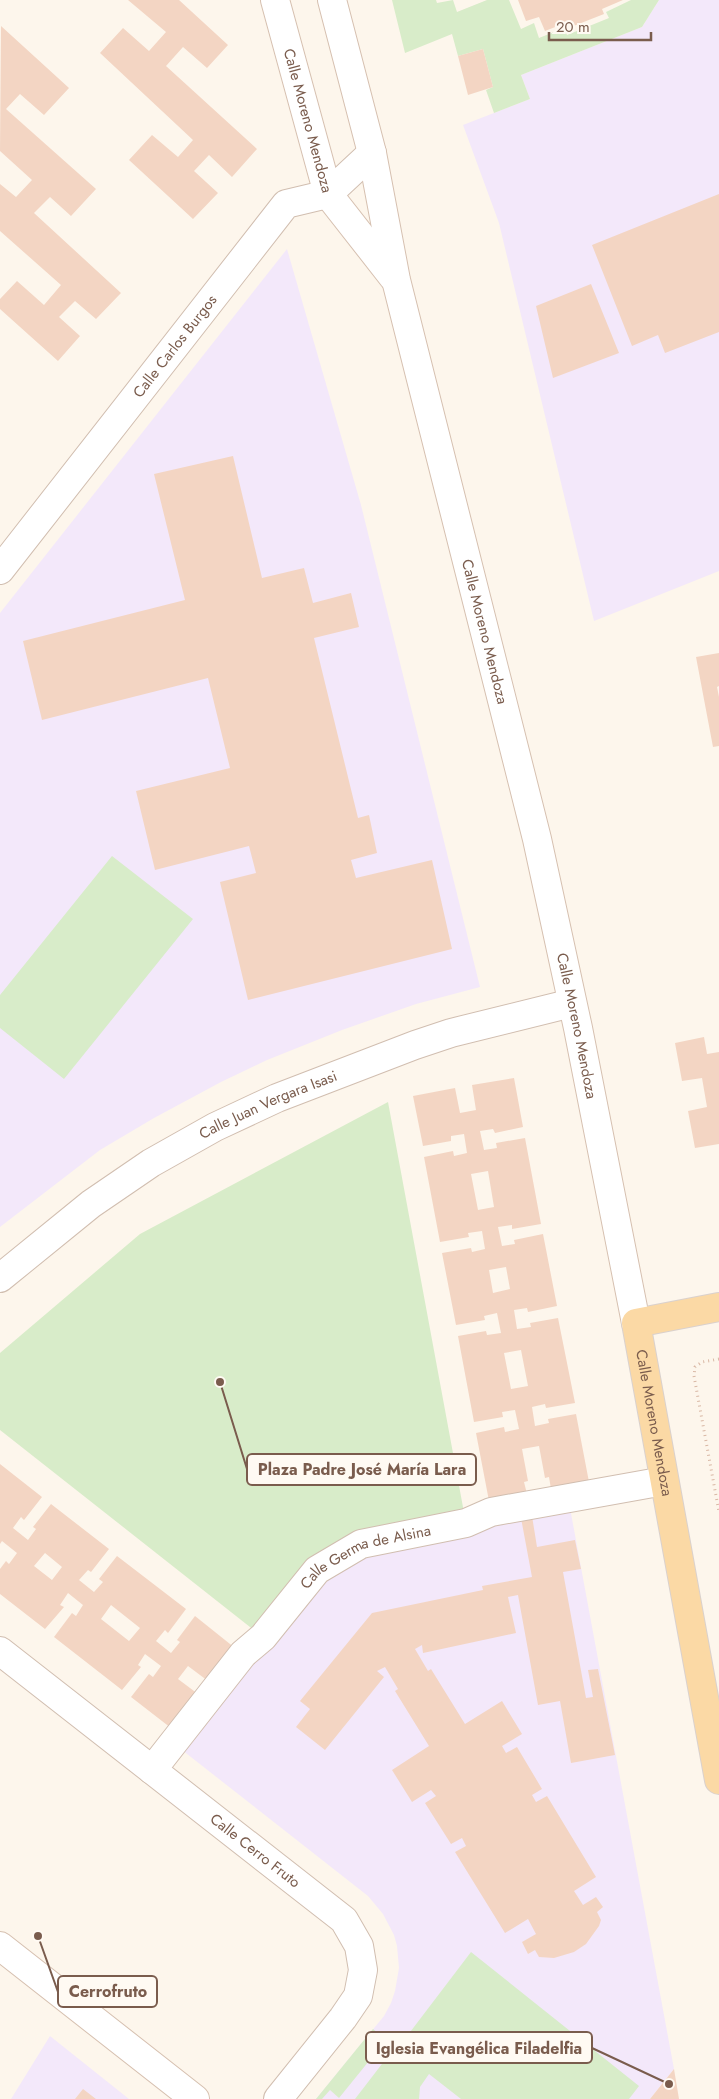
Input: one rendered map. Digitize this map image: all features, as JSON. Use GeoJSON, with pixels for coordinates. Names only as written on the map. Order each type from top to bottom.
{"type":"FeatureCollection","features":[{"type":"Feature","properties":{"kind":"main road"},"geometry":{"type":"LineString","coordinates":[[636,1323],[719,1307]]}},
{"type":"Feature","properties":{"kind":"main road","name":"Calle Moreno Mendoza"},"geometry":{"type":"LineString","coordinates":[[636,1323],[719,1780]]}},
{"type":"Feature","properties":{"kind":"street","name":"Calle Moreno Mendoza"},"geometry":{"type":"LineString","coordinates":[[275,0],[328,194],[396,280]]}},
{"type":"Feature","properties":{"kind":"street","name":"Calle Moreno Mendoza"},"geometry":{"type":"LineString","coordinates":[[332,0],[372,152],[396,280],[537,839],[636,1323]]}},
{"type":"Feature","properties":{"kind":"street"},"geometry":{"type":"LineString","coordinates":[[328,194],[372,152]]}},
{"type":"Feature","properties":{"kind":"street","name":"Calle Carlos Burgos"},"geometry":{"type":"LineString","coordinates":[[0,570],[286,204],[328,194]]}},
{"type":"Feature","properties":{"kind":"street","name":"Calle Juan Vergara Isasi"},"geometry":{"type":"LineString","coordinates":[[0,1278],[91,1204],[151,1163],[259,1106],[331,1076],[451,1033],[572,1003]]}},
{"type":"Feature","properties":{"kind":"street","name":"Calle Germa de Alsina"},"geometry":{"type":"LineString","coordinates":[[152,1770],[243,1654],[264,1637],[317,1570],[361,1544],[466,1523],[491,1512],[664,1481]]}},
{"type":"Feature","properties":{"kind":"street","name":"Calle Cerro Fruto"},"geometry":{"type":"LineString","coordinates":[[0,1651],[344,1920],[359,1946],[363,1970],[358,1996],[343,2018],[278,2099]]}},
{"type":"Feature","properties":{"kind":"street"},"geometry":{"type":"LineString","coordinates":[[0,1946],[195,2099]]}},
{"type":"Feature","properties":{"kind":"path"},"geometry":{"type":"LineString","coordinates":[[719,1359],[702,1362],[695,1367],[694,1376],[719,1512]]}},
{"type":"Feature","properties":{"kind":"shaded area"},"geometry":{"type":"Polygon","coordinates":[[[659,0],[719,0],[719,571],[594,621],[499,223],[463,125],[530,99],[521,75],[642,27],[659,0]]]}},
{"type":"Feature","properties":{"kind":"shaded area"},"geometry":{"type":"Polygon","coordinates":[[[287,249],[361,505],[480,987],[416,1004],[342,1030],[267,1060],[221,1082],[100,1150],[0,1227],[0,613],[287,249]]]}},
{"type":"Feature","properties":{"kind":"shaded area"},"geometry":{"type":"Polygon","coordinates":[[[570,1508],[674,2069],[650,2099],[316,2099],[384,2016],[391,2003],[399,1968],[394,1935],[383,1914],[368,1896],[182,1750],[320,1574],[363,1549],[570,1508]]]}},
{"type":"Feature","properties":{"kind":"shaded area"},"geometry":{"type":"Polygon","coordinates":[[[50,2036],[129,2099],[11,2099],[50,2036]]]}},
{"type":"Feature","properties":{"kind":"green space"},"geometry":{"type":"Polygon","coordinates":[[[392,0],[436,0],[437,3],[453,0],[457,12],[487,0],[509,0],[521,29],[534,23],[539,38],[564,28],[567,35],[609,18],[606,12],[631,0],[659,0],[642,27],[521,75],[530,99],[494,113],[486,90],[493,87],[483,49],[458,56],[452,34],[405,53],[392,0]]]}},
{"type":"Feature","properties":{"kind":"green space"},"geometry":{"type":"Polygon","coordinates":[[[112,856],[193,919],[64,1079],[0,1028],[0,995],[112,856]]]}},
{"type":"Feature","properties":{"kind":"green space"},"geometry":{"type":"Polygon","coordinates":[[[388,1102],[465,1518],[357,1539],[259,1634],[0,1430],[0,1353],[140,1234],[388,1102]]]}},
{"type":"Feature","properties":{"kind":"green space"},"geometry":{"type":"Polygon","coordinates":[[[471,1952],[639,2086],[629,2099],[461,2099],[429,2074],[420,2087],[419,2099],[355,2099],[395,2047],[398,2048],[471,1952]]]}},
{"type":"Feature","properties":{"kind":"green space"},"geometry":{"type":"Polygon","coordinates":[[[373,2029],[386,2040],[339,2098],[330,2090],[322,2099],[316,2099],[373,2029]]]}},
{"type":"Feature","properties":{"kind":"building"},"geometry":{"type":"Polygon","coordinates":[[[128,0],[179,0],[228,45],[207,68],[183,47],[166,66],[257,149],[232,177],[209,155],[194,171],[218,193],[193,219],[129,160],[152,135],[178,157],[193,140],[100,53],[123,28],[149,51],[166,32],[128,0]]]}},
{"type":"Feature","properties":{"kind":"building"},"geometry":{"type":"Polygon","coordinates":[[[518,0],[623,0],[602,9],[604,14],[571,27],[568,22],[545,31],[539,17],[526,21],[518,0]]]}},
{"type":"Feature","properties":{"kind":"building"},"geometry":{"type":"Polygon","coordinates":[[[1,26],[69,88],[44,115],[20,94],[6,109],[96,189],[71,216],[50,197],[34,213],[121,293],[96,319],[75,301],[59,317],[80,336],[58,361],[0,309],[0,299],[17,281],[44,305],[61,285],[0,231],[0,184],[16,197],[32,180],[0,151],[1,26]]]}},
{"type":"Feature","properties":{"kind":"building"},"geometry":{"type":"Polygon","coordinates":[[[483,49],[493,87],[468,95],[458,56],[483,49]]]}},
{"type":"Feature","properties":{"kind":"building"},"geometry":{"type":"Polygon","coordinates":[[[719,194],[719,332],[665,353],[658,335],[632,346],[592,245],[719,194]]]}},
{"type":"Feature","properties":{"kind":"building"},"geometry":{"type":"Polygon","coordinates":[[[591,284],[619,353],[553,378],[536,306],[591,284]]]}},
{"type":"Feature","properties":{"kind":"building"},"geometry":{"type":"Polygon","coordinates":[[[233,456],[262,578],[304,568],[313,603],[351,593],[359,627],[314,638],[358,818],[369,815],[377,853],[351,860],[356,878],[432,860],[452,949],[248,1000],[220,882],[256,873],[249,846],[155,870],[136,791],[230,768],[208,678],[42,720],[23,641],[185,600],[154,474],[233,456]]]}},
{"type":"Feature","properties":{"kind":"building"},"geometry":{"type":"Polygon","coordinates":[[[719,653],[719,686],[717,687],[719,697],[719,746],[713,747],[696,657],[719,653]]]}},
{"type":"Feature","properties":{"kind":"building"},"geometry":{"type":"Polygon","coordinates":[[[704,1037],[707,1054],[719,1052],[719,1144],[695,1148],[688,1111],[707,1107],[702,1078],[682,1081],[675,1043],[704,1037]]]}},
{"type":"Feature","properties":{"kind":"building"},"geometry":{"type":"Polygon","coordinates":[[[514,1078],[523,1127],[495,1133],[493,1129],[480,1131],[484,1150],[497,1148],[496,1143],[525,1138],[541,1224],[512,1229],[512,1225],[498,1227],[502,1246],[515,1244],[514,1240],[543,1234],[557,1306],[528,1312],[527,1308],[514,1310],[517,1329],[531,1327],[530,1323],[558,1318],[575,1403],[546,1408],[545,1404],[532,1407],[535,1426],[549,1423],[548,1419],[576,1414],[589,1482],[551,1489],[549,1477],[545,1478],[539,1446],[522,1449],[528,1481],[524,1482],[527,1494],[489,1501],[476,1433],[504,1427],[505,1432],[519,1429],[515,1410],[502,1412],[503,1417],[474,1422],[458,1336],[486,1331],[487,1335],[501,1333],[497,1313],[484,1316],[485,1320],[456,1325],[442,1253],[471,1248],[472,1252],[485,1249],[482,1231],[468,1233],[469,1237],[440,1242],[424,1157],[453,1151],[454,1156],[467,1153],[464,1134],[451,1136],[451,1141],[423,1146],[413,1096],[455,1088],[460,1113],[476,1110],[472,1085],[514,1078]],[[488,1171],[471,1174],[478,1210],[494,1207],[488,1171]],[[506,1267],[489,1270],[493,1293],[510,1289],[506,1267]],[[521,1350],[504,1353],[511,1389],[528,1386],[521,1350]]]}},
{"type":"Feature","properties":{"kind":"building"},"geometry":{"type":"Polygon","coordinates":[[[0,1464],[42,1497],[24,1520],[21,1517],[13,1528],[28,1540],[36,1529],[33,1527],[51,1504],[109,1549],[91,1572],[88,1570],[79,1580],[94,1592],[103,1582],[99,1579],[117,1556],[186,1609],[168,1633],[165,1630],[156,1641],[171,1653],[180,1642],[177,1640],[195,1616],[235,1648],[208,1681],[188,1666],[178,1679],[198,1694],[171,1728],[131,1697],[149,1674],[153,1677],[161,1666],[145,1654],[138,1665],[141,1667],[122,1690],[54,1637],[72,1613],[76,1616],[83,1605],[68,1593],[60,1605],[64,1607],[45,1629],[0,1594],[0,1569],[6,1561],[9,1564],[17,1553],[2,1541],[0,1544],[0,1464]],[[45,1553],[34,1566],[52,1580],[62,1567],[45,1553]],[[111,1605],[101,1619],[129,1641],[140,1628],[111,1605]]]}},
{"type":"Feature","properties":{"kind":"building"},"geometry":{"type":"Polygon","coordinates":[[[532,1516],[537,1547],[575,1540],[581,1569],[563,1572],[586,1698],[593,1697],[588,1670],[598,1669],[615,1755],[571,1763],[560,1701],[538,1705],[518,1595],[508,1597],[516,1633],[423,1653],[422,1645],[415,1649],[428,1671],[431,1669],[465,1724],[502,1701],[522,1734],[502,1746],[506,1753],[517,1747],[542,1789],[532,1795],[536,1802],[547,1796],[596,1877],[574,1891],[583,1905],[596,1897],[603,1907],[597,1912],[601,1920],[599,1926],[586,1944],[574,1952],[554,1958],[539,1957],[535,1950],[528,1954],[522,1942],[536,1934],[528,1919],[505,1933],[455,1852],[466,1846],[462,1838],[451,1844],[425,1803],[436,1796],[431,1790],[412,1802],[392,1770],[429,1746],[395,1691],[398,1689],[385,1667],[377,1671],[384,1677],[325,1750],[296,1727],[310,1709],[300,1701],[372,1613],[483,1590],[482,1586],[532,1577],[521,1518],[532,1516]]]}},
{"type":"Feature","properties":{"kind":"building"},"geometry":{"type":"Polygon","coordinates":[[[674,2069],[679,2099],[650,2099],[674,2069]]]}},
{"type":"Feature","properties":{"kind":"building"},"geometry":{"type":"Polygon","coordinates":[[[83,2089],[96,2099],[75,2099],[83,2089]]]}},
{"type":"Feature","properties":{"kind":"place","name":"Plaza Padre José María Lara"},"geometry":{"type":"Point","coordinates":[220,1382]}},
{"type":"Feature","properties":{"kind":"place","name":"Cerrofruto"},"geometry":{"type":"Point","coordinates":[38,1936]}},
{"type":"Feature","properties":{"kind":"place","name":"Iglesia Evangélica Filadelfia"},"geometry":{"type":"Point","coordinates":[669,2084]}}]}
